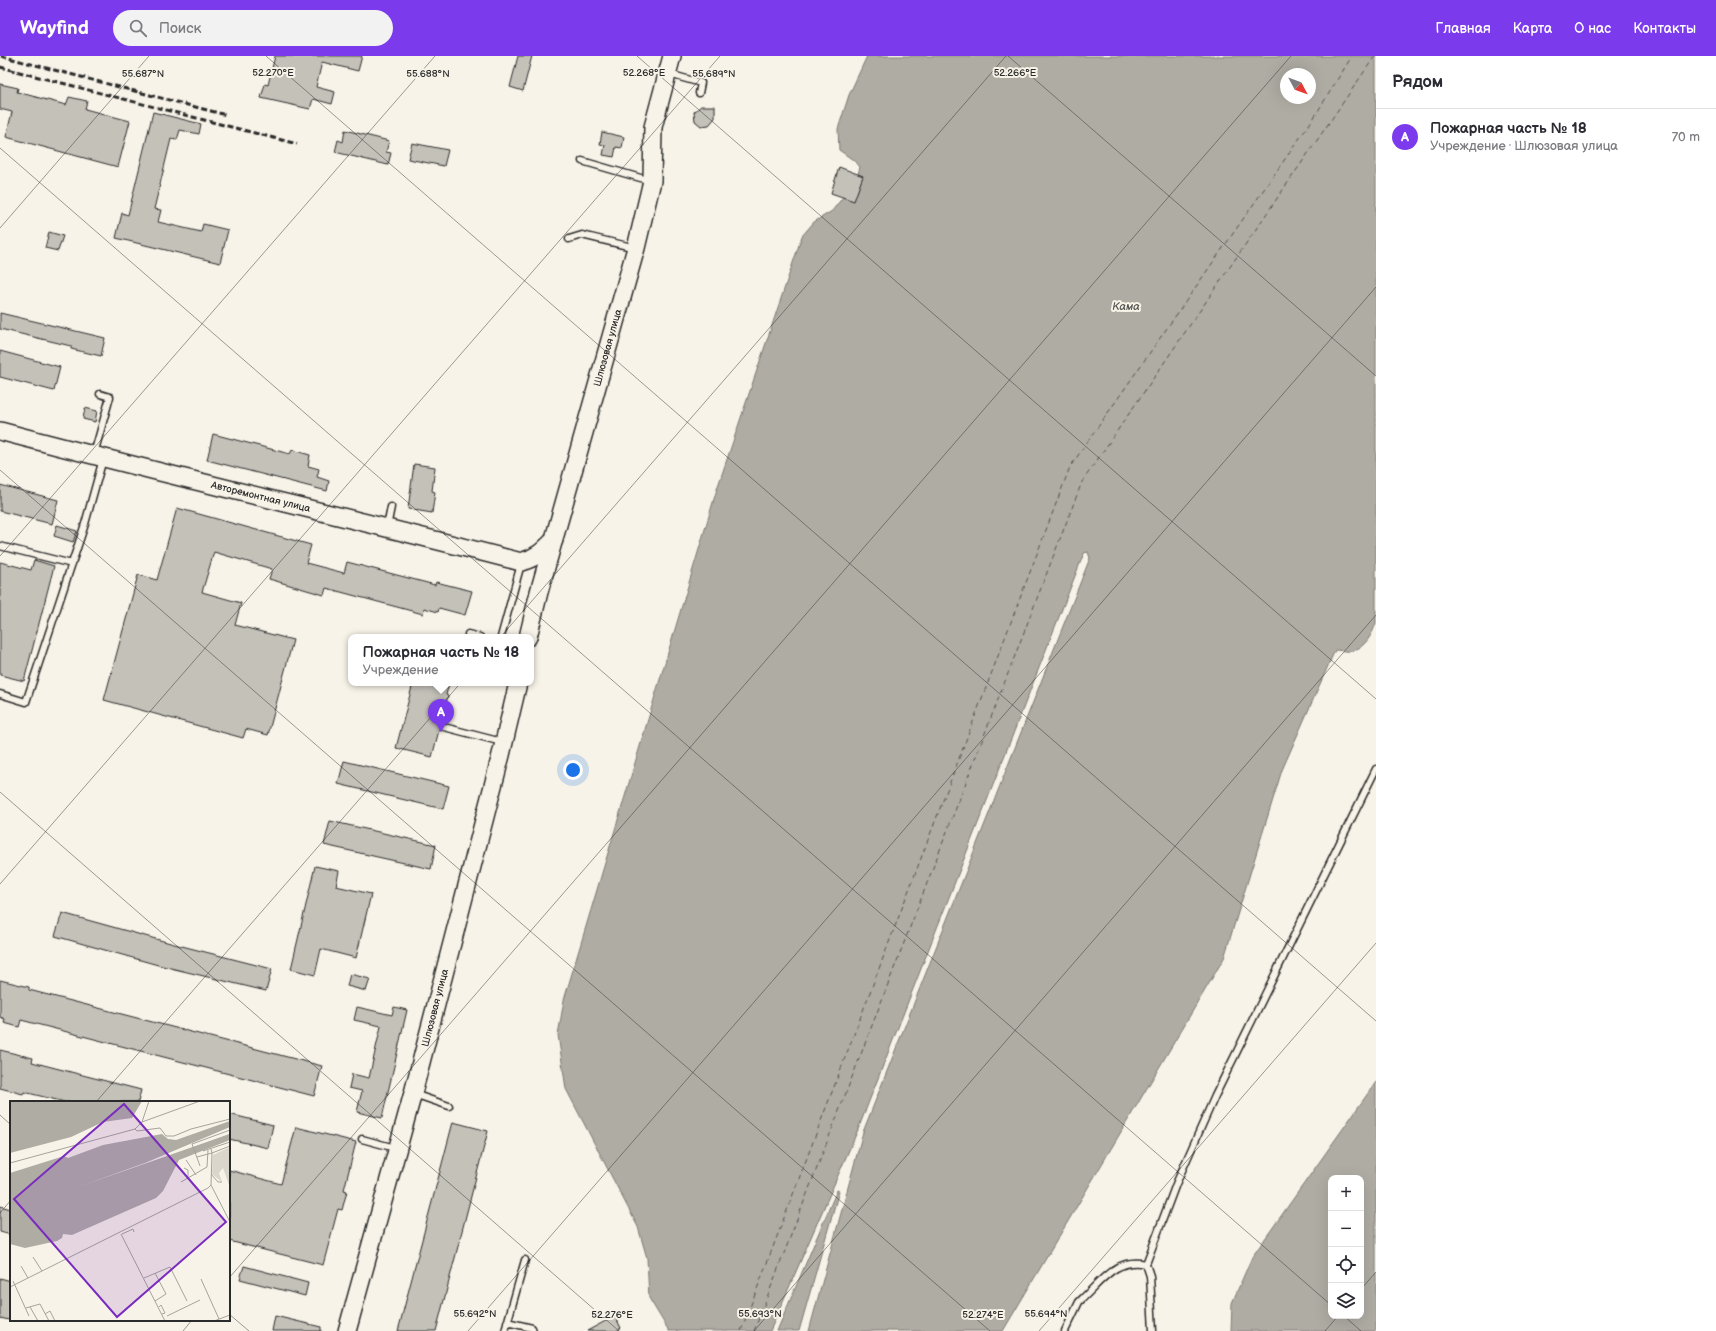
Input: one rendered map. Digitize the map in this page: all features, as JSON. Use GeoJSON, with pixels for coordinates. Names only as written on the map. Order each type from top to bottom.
{"type":"FeatureCollection","features":[{"type":"Feature","properties":{"kind":"street","name":"Шлюзовая улица"},"geometry":{"type":"LineString","coordinates":[[529,634],[539,592],[636,248],[652,181],[653,127],[672,56]]}},
{"type":"Feature","properties":{"kind":"street","name":"Авторемонтная улица"},"geometry":{"type":"LineString","coordinates":[[0,431],[99,457],[387,527],[521,562]]}},
{"type":"Feature","properties":{"kind":"street"},"geometry":{"type":"LineString","coordinates":[[539,592],[528,571],[521,562],[532,559],[540,554],[554,540]]}},
{"type":"Feature","properties":{"kind":"street","name":"Шлюзовая улица"},"geometry":{"type":"LineString","coordinates":[[347,1331],[413,1093],[517,686]]}},
{"type":"Feature","properties":{"kind":"lane"},"geometry":{"type":"LineString","coordinates":[[668,74],[701,83],[699,93]]}},
{"type":"Feature","properties":{"kind":"lane"},"geometry":{"type":"LineString","coordinates":[[582,161],[652,181]]}},
{"type":"Feature","properties":{"kind":"lane"},"geometry":{"type":"LineString","coordinates":[[569,239],[582,235],[636,248]]}},
{"type":"Feature","properties":{"kind":"lane"},"geometry":{"type":"LineString","coordinates":[[0,694],[26,702],[72,564],[85,524],[110,397],[100,394]]}},
{"type":"Feature","properties":{"kind":"lane"},"geometry":{"type":"LineString","coordinates":[[387,527],[391,507]]}},
{"type":"Feature","properties":{"kind":"lane"},"geometry":{"type":"LineString","coordinates":[[0,546],[72,564]]}},
{"type":"Feature","properties":{"kind":"lane"},"geometry":{"type":"LineString","coordinates":[[503,634],[521,562]]}},
{"type":"Feature","properties":{"kind":"lane"},"geometry":{"type":"LineString","coordinates":[[444,727],[504,742]]}},
{"type":"Feature","properties":{"kind":"lane"},"geometry":{"type":"LineString","coordinates":[[1153,1331],[1150,1276],[1146,1264],[1176,1184],[1215,1096],[1376,769]]}},
{"type":"Feature","properties":{"kind":"lane"},"geometry":{"type":"LineString","coordinates":[[413,1093],[449,1106]]}},
{"type":"Feature","properties":{"kind":"lane"},"geometry":{"type":"LineString","coordinates":[[362,1139],[397,1149]]}},
{"type":"Feature","properties":{"kind":"lane"},"geometry":{"type":"LineString","coordinates":[[504,1331],[525,1260]]}},
{"type":"Feature","properties":{"kind":"lane"},"geometry":{"type":"LineString","coordinates":[[1065,1331],[1079,1302],[1110,1272],[1122,1264],[1135,1261],[1146,1264]]}},
{"type":"Feature","properties":{"kind":"lane"},"geometry":{"type":"LineString","coordinates":[[507,1322],[532,1328],[533,1331]]}},
{"type":"Feature","properties":{"kind":"water","name":"Кама"},"geometry":{"type":"Polygon","coordinates":[[[867,56],[1376,56],[1376,623],[1370,636],[1360,647],[1349,651],[1335,650],[1282,770],[1224,958],[1003,1331],[809,1331],[863,1132],[1090,558],[1088,552],[1084,553],[857,1132],[770,1331],[669,1331],[649,1298],[647,1258],[638,1227],[566,1089],[558,1035],[564,1000],[717,489],[802,236],[814,222],[832,211],[843,197],[854,201],[863,176],[858,174],[860,167],[856,162],[839,150],[838,129],[849,95],[867,56]]]}},
{"type":"Feature","properties":{"kind":"water"},"geometry":{"type":"Polygon","coordinates":[[[1376,1082],[1376,1331],[1231,1331],[1232,1303],[1252,1257],[1376,1082]]]}},
{"type":"Feature","properties":{"kind":"water"},"geometry":{"type":"Polygon","coordinates":[[[837,1190],[839,1191],[799,1331],[777,1331],[837,1190]]]}},
{"type":"Feature","properties":{"kind":"building"},"geometry":{"type":"Polygon","coordinates":[[[275,56],[362,56],[358,71],[322,62],[316,87],[335,92],[332,104],[313,99],[310,109],[261,98],[265,84],[268,85],[275,56]]]}},
{"type":"Feature","properties":{"kind":"building"},"geometry":{"type":"Polygon","coordinates":[[[518,56],[532,56],[523,91],[510,87],[518,56]]]}},
{"type":"Feature","properties":{"kind":"building"},"geometry":{"type":"Polygon","coordinates":[[[0,84],[18,88],[17,92],[66,105],[69,97],[87,101],[85,109],[130,121],[118,167],[6,137],[12,112],[0,109],[0,84]]]}},
{"type":"Feature","properties":{"kind":"building"},"geometry":{"type":"Polygon","coordinates":[[[701,106],[715,106],[715,118],[709,125],[701,126],[695,121],[694,112],[701,106]]]}},
{"type":"Feature","properties":{"kind":"building"},"geometry":{"type":"Polygon","coordinates":[[[153,112],[201,124],[199,134],[180,130],[177,140],[171,139],[154,209],[161,210],[158,222],[201,232],[203,224],[228,230],[220,263],[116,238],[122,213],[128,215],[153,112]]]}},
{"type":"Feature","properties":{"kind":"building"},"geometry":{"type":"Polygon","coordinates":[[[345,130],[389,141],[386,152],[391,153],[388,165],[335,152],[338,140],[343,142],[345,130]]]}},
{"type":"Feature","properties":{"kind":"building"},"geometry":{"type":"Polygon","coordinates":[[[602,132],[624,137],[622,148],[616,147],[614,157],[603,155],[605,145],[600,144],[602,132]]]}},
{"type":"Feature","properties":{"kind":"building"},"geometry":{"type":"Polygon","coordinates":[[[412,143],[448,150],[444,166],[408,159],[412,143]]]}},
{"type":"Feature","properties":{"kind":"building"},"geometry":{"type":"Polygon","coordinates":[[[839,167],[863,176],[854,201],[831,193],[839,167]]]}},
{"type":"Feature","properties":{"kind":"building"},"geometry":{"type":"Polygon","coordinates":[[[49,232],[63,236],[58,251],[45,248],[49,232]]]}},
{"type":"Feature","properties":{"kind":"building"},"geometry":{"type":"Polygon","coordinates":[[[0,313],[105,338],[101,356],[71,349],[71,346],[0,329],[0,313]]]}},
{"type":"Feature","properties":{"kind":"building"},"geometry":{"type":"Polygon","coordinates":[[[0,351],[60,367],[54,391],[0,377],[0,351]]]}},
{"type":"Feature","properties":{"kind":"building"},"geometry":{"type":"Polygon","coordinates":[[[85,408],[97,411],[95,422],[83,419],[85,408]]]}},
{"type":"Feature","properties":{"kind":"building"},"geometry":{"type":"Polygon","coordinates":[[[213,434],[290,454],[292,450],[310,455],[308,466],[319,469],[317,477],[329,481],[327,491],[207,460],[213,434]]]}},
{"type":"Feature","properties":{"kind":"building"},"geometry":{"type":"Polygon","coordinates":[[[414,464],[435,467],[432,491],[435,492],[432,513],[408,509],[414,464]]]}},
{"type":"Feature","properties":{"kind":"building"},"geometry":{"type":"Polygon","coordinates":[[[0,485],[58,500],[52,524],[0,511],[0,485]]]}},
{"type":"Feature","properties":{"kind":"building"},"geometry":{"type":"Polygon","coordinates":[[[177,508],[311,545],[306,563],[344,573],[347,562],[435,585],[436,582],[472,591],[465,615],[439,608],[438,612],[424,608],[423,614],[326,588],[324,595],[269,579],[272,569],[214,552],[202,592],[241,603],[235,625],[293,640],[268,735],[246,729],[243,738],[104,700],[138,575],[157,580],[177,508]]]}},
{"type":"Feature","properties":{"kind":"building"},"geometry":{"type":"Polygon","coordinates":[[[57,525],[77,531],[73,542],[54,536],[57,525]]]}},
{"type":"Feature","properties":{"kind":"building"},"geometry":{"type":"Polygon","coordinates":[[[34,560],[54,566],[24,681],[0,675],[0,562],[31,570],[34,560]]]}},
{"type":"Feature","properties":{"kind":"building"},"geometry":{"type":"Polygon","coordinates":[[[412,686],[448,686],[446,695],[448,696],[432,757],[396,748],[412,686]]]}},
{"type":"Feature","properties":{"kind":"building"},"geometry":{"type":"Polygon","coordinates":[[[344,761],[449,786],[443,809],[338,784],[344,761]]]}},
{"type":"Feature","properties":{"kind":"building"},"geometry":{"type":"Polygon","coordinates":[[[330,821],[436,845],[431,869],[324,845],[330,821]]]}},
{"type":"Feature","properties":{"kind":"building"},"geometry":{"type":"Polygon","coordinates":[[[315,866],[339,871],[336,886],[371,894],[356,958],[321,949],[315,975],[291,969],[315,866]]]}},
{"type":"Feature","properties":{"kind":"building"},"geometry":{"type":"Polygon","coordinates":[[[62,913],[272,969],[266,991],[158,965],[55,936],[62,913]]]}},
{"type":"Feature","properties":{"kind":"building"},"geometry":{"type":"Polygon","coordinates":[[[350,974],[370,979],[366,991],[347,986],[350,974]]]}},
{"type":"Feature","properties":{"kind":"building"},"geometry":{"type":"Polygon","coordinates":[[[0,980],[29,987],[29,990],[322,1066],[314,1096],[21,1020],[19,1027],[4,1023],[5,1019],[0,1017],[0,980]]]}},
{"type":"Feature","properties":{"kind":"building"},"geometry":{"type":"Polygon","coordinates":[[[357,1007],[392,1015],[394,1007],[407,1010],[382,1118],[357,1112],[362,1091],[349,1088],[352,1074],[369,1078],[381,1026],[354,1020],[357,1007]]]}},
{"type":"Feature","properties":{"kind":"building"},"geometry":{"type":"Polygon","coordinates":[[[0,1050],[33,1058],[32,1062],[141,1090],[138,1101],[61,1101],[0,1088],[0,1050]]]}},
{"type":"Feature","properties":{"kind":"building"},"geometry":{"type":"Polygon","coordinates":[[[230,1114],[273,1125],[268,1148],[230,1139],[230,1114]]]}},
{"type":"Feature","properties":{"kind":"building"},"geometry":{"type":"Polygon","coordinates":[[[453,1122],[488,1131],[436,1331],[398,1331],[453,1122]]]}},
{"type":"Feature","properties":{"kind":"building"},"geometry":{"type":"Polygon","coordinates":[[[296,1127],[356,1142],[344,1190],[347,1191],[342,1210],[338,1209],[323,1265],[230,1241],[230,1170],[281,1184],[296,1127]]]}},
{"type":"Feature","properties":{"kind":"building"},"geometry":{"type":"Polygon","coordinates":[[[0,1206],[10,1209],[10,1235],[0,1232],[0,1206]]]}},
{"type":"Feature","properties":{"kind":"building"},"geometry":{"type":"Polygon","coordinates":[[[244,1266],[308,1283],[305,1296],[240,1279],[244,1266]]]}},
{"type":"Feature","properties":{"kind":"building"},"geometry":{"type":"Polygon","coordinates":[[[0,1278],[10,1281],[10,1317],[9,1320],[0,1318],[0,1278]]]}},
{"type":"Feature","properties":{"kind":"building"},"geometry":{"type":"Polygon","coordinates":[[[275,1316],[321,1327],[321,1331],[272,1331],[275,1316]]]}},
{"type":"Feature","properties":{"kind":"building"},"geometry":{"type":"Polygon","coordinates":[[[615,1316],[621,1328],[616,1331],[587,1331],[615,1316]]]}},
{"type":"Feature","properties":{"kind":"ferry route"},"geometry":{"type":"LineString","coordinates":[[741,1331],[1070,467],[1313,119],[1352,56]]}},
{"type":"Feature","properties":{"kind":"ferry route"},"geometry":{"type":"LineString","coordinates":[[754,1331],[1082,482],[1375,56]]}},
{"type":"Feature","properties":{"kind":"railway"},"geometry":{"type":"LineString","coordinates":[[1,56],[226,115]]}},
{"type":"Feature","properties":{"kind":"railway"},"geometry":{"type":"LineString","coordinates":[[0,67],[297,144]]}},
{"type":"Feature","properties":{"kind":"place","name":"Пожарная часть № 18"},"geometry":{"type":"Point","coordinates":[441,732]}}]}
